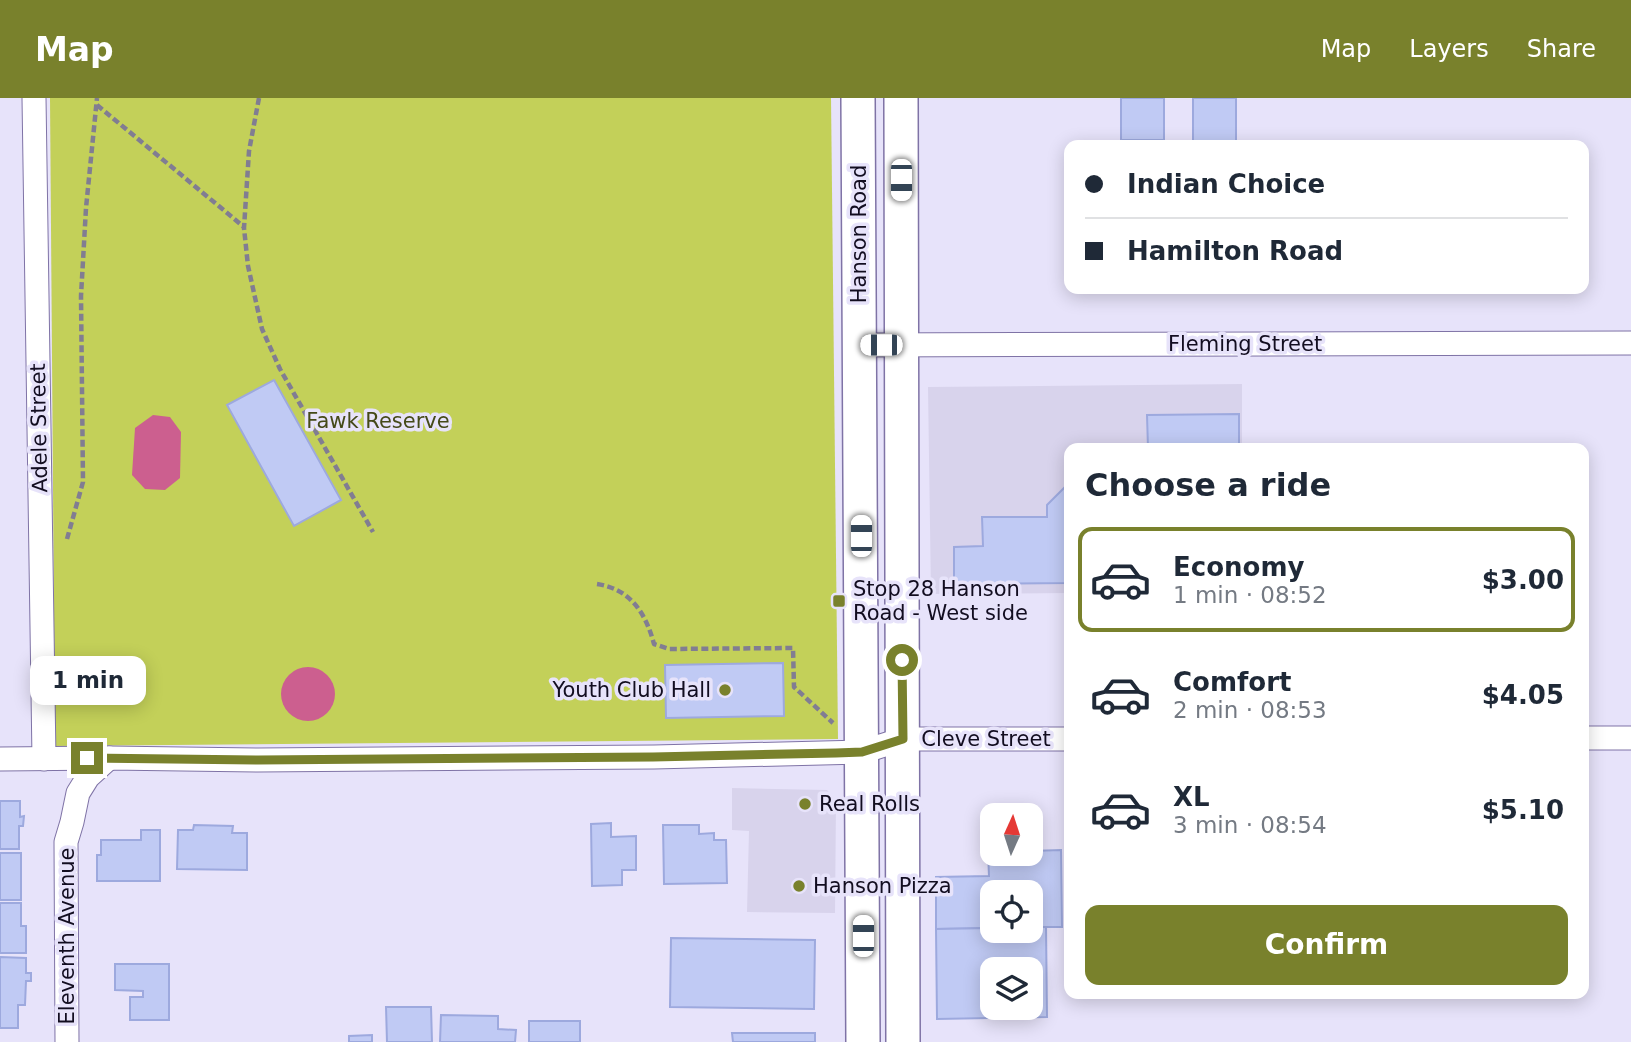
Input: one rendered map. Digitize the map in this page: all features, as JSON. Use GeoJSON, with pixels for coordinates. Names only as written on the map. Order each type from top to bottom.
{"type":"FeatureCollection","features":[{"type":"Feature","properties":{"kind":"main road","name":"Hanson Road"},"geometry":{"type":"LineString","coordinates":[[859,98],[863,1042]]}},
{"type":"Feature","properties":{"kind":"main road","name":"Hanson Road"},"geometry":{"type":"LineString","coordinates":[[901,98],[903,1042]]}},
{"type":"Feature","properties":{"kind":"street","name":"Adele Street"},"geometry":{"type":"LineString","coordinates":[[34,98],[44,759]]}},
{"type":"Feature","properties":{"kind":"street","name":"Fleming Street"},"geometry":{"type":"LineString","coordinates":[[860,345],[1631,343]]}},
{"type":"Feature","properties":{"kind":"street"},"geometry":{"type":"LineString","coordinates":[[1589,738],[1631,738]]}},
{"type":"Feature","properties":{"kind":"street","name":"Cleve Street"},"geometry":{"type":"LineString","coordinates":[[0,759],[640,757],[862,752],[903,739],[1064,739]]}},
{"type":"Feature","properties":{"kind":"street","name":"Eleventh Avenue"},"geometry":{"type":"LineString","coordinates":[[67,1042],[66,842],[78,793],[88,777],[108,758]]}},
{"type":"Feature","properties":{"kind":"path"},"geometry":{"type":"LineString","coordinates":[[66,543],[83,482],[81,296],[86,208],[97,98]]}},
{"type":"Feature","properties":{"kind":"path"},"geometry":{"type":"LineString","coordinates":[[259,98],[249,151],[244,228],[248,266],[262,329],[280,369],[373,532]]}},
{"type":"Feature","properties":{"kind":"path"},"geometry":{"type":"LineString","coordinates":[[96,105],[244,228]]}},
{"type":"Feature","properties":{"kind":"path"},"geometry":{"type":"LineString","coordinates":[[597,584],[607,585],[630,598],[641,611],[654,644],[669,649],[793,648],[794,687],[836,726]]}},
{"type":"Feature","properties":{"kind":"shaded area"},"geometry":{"type":"Polygon","coordinates":[[[1242,384],[1242,443],[1064,443],[1064,593],[931,594],[928,387],[1242,384]]]}},
{"type":"Feature","properties":{"kind":"shaded area"},"geometry":{"type":"Polygon","coordinates":[[[153,415],[170,417],[181,432],[180,478],[165,490],[145,489],[132,475],[135,428],[153,415]]]}},
{"type":"Feature","properties":{"kind":"shaded area"},"geometry":{"type":"Polygon","coordinates":[[[313,667],[323,671],[331,679],[335,694],[331,709],[323,717],[303,721],[293,717],[285,709],[281,689],[285,679],[293,671],[313,667]]]}},
{"type":"Feature","properties":{"kind":"shaded area"},"geometry":{"type":"Polygon","coordinates":[[[732,788],[827,790],[836,801],[835,913],[747,912],[749,831],[732,830],[732,788]]]}},
{"type":"Feature","properties":{"kind":"green space","name":"Fawk Reserve"},"geometry":{"type":"Polygon","coordinates":[[[50,98],[831,98],[838,739],[55,746],[50,98]]]}},
{"type":"Feature","properties":{"kind":"building"},"geometry":{"type":"Polygon","coordinates":[[[1121,98],[1164,98],[1164,140],[1121,140],[1121,98]]]}},
{"type":"Feature","properties":{"kind":"building"},"geometry":{"type":"Polygon","coordinates":[[[1193,98],[1236,98],[1236,140],[1193,140],[1193,98]]]}},
{"type":"Feature","properties":{"kind":"building"},"geometry":{"type":"Polygon","coordinates":[[[274,380],[341,500],[294,526],[227,405],[274,380]]]}},
{"type":"Feature","properties":{"kind":"building"},"geometry":{"type":"Polygon","coordinates":[[[1239,414],[1239,443],[1148,443],[1147,415],[1239,414]]]}},
{"type":"Feature","properties":{"kind":"building"},"geometry":{"type":"Polygon","coordinates":[[[1064,488],[1064,583],[954,584],[954,547],[983,546],[982,517],[1047,517],[1047,505],[1064,488]]]}},
{"type":"Feature","properties":{"kind":"building","name":"Youth Club Hall"},"geometry":{"type":"Polygon","coordinates":[[[783,663],[784,716],[666,718],[665,665],[783,663]]]}},
{"type":"Feature","properties":{"kind":"building"},"geometry":{"type":"Polygon","coordinates":[[[0,801],[20,801],[20,817],[24,816],[23,826],[19,826],[19,849],[0,849],[0,801]]]}},
{"type":"Feature","properties":{"kind":"building"},"geometry":{"type":"Polygon","coordinates":[[[611,823],[611,837],[636,836],[636,870],[622,870],[622,885],[592,886],[591,824],[611,823]]]}},
{"type":"Feature","properties":{"kind":"building"},"geometry":{"type":"Polygon","coordinates":[[[194,825],[233,826],[232,833],[247,833],[247,870],[177,869],[178,830],[193,830],[194,825]]]}},
{"type":"Feature","properties":{"kind":"building"},"geometry":{"type":"Polygon","coordinates":[[[663,825],[699,825],[699,834],[714,833],[714,840],[726,840],[727,883],[664,884],[663,825]]]}},
{"type":"Feature","properties":{"kind":"building"},"geometry":{"type":"Polygon","coordinates":[[[141,830],[160,830],[160,881],[97,881],[97,855],[101,855],[101,840],[141,840],[141,830]]]}},
{"type":"Feature","properties":{"kind":"building"},"geometry":{"type":"Polygon","coordinates":[[[1061,850],[1062,927],[1043,927],[1043,880],[980,880],[980,928],[936,929],[936,877],[989,876],[989,866],[1043,866],[1043,851],[1061,850]]]}},
{"type":"Feature","properties":{"kind":"building"},"geometry":{"type":"Polygon","coordinates":[[[0,853],[21,853],[21,900],[0,900],[0,853]]]}},
{"type":"Feature","properties":{"kind":"building"},"geometry":{"type":"Polygon","coordinates":[[[0,903],[21,903],[21,926],[26,926],[26,953],[0,953],[0,903]]]}},
{"type":"Feature","properties":{"kind":"building"},"geometry":{"type":"Polygon","coordinates":[[[1043,927],[1046,927],[1047,1017],[1043,1017],[1043,957],[980,957],[980,1018],[937,1019],[936,929],[980,928],[980,943],[1043,943],[1043,927]]]}},
{"type":"Feature","properties":{"kind":"building"},"geometry":{"type":"Polygon","coordinates":[[[671,938],[815,940],[814,1009],[670,1007],[671,938]]]}},
{"type":"Feature","properties":{"kind":"building"},"geometry":{"type":"Polygon","coordinates":[[[0,957],[26,958],[26,973],[31,973],[31,981],[26,981],[25,1005],[18,1005],[18,1028],[0,1028],[0,957]]]}},
{"type":"Feature","properties":{"kind":"building"},"geometry":{"type":"Polygon","coordinates":[[[115,964],[169,964],[169,1020],[130,1020],[130,997],[143,997],[143,991],[115,990],[115,964]]]}},
{"type":"Feature","properties":{"kind":"building"},"geometry":{"type":"Polygon","coordinates":[[[386,1007],[431,1007],[432,1042],[387,1042],[386,1007]]]}},
{"type":"Feature","properties":{"kind":"building"},"geometry":{"type":"Polygon","coordinates":[[[441,1015],[498,1016],[498,1029],[516,1030],[515,1042],[440,1042],[441,1015]]]}},
{"type":"Feature","properties":{"kind":"building"},"geometry":{"type":"Polygon","coordinates":[[[529,1021],[580,1021],[580,1042],[529,1042],[529,1021]]]}},
{"type":"Feature","properties":{"kind":"building"},"geometry":{"type":"Polygon","coordinates":[[[732,1033],[815,1033],[815,1042],[733,1042],[732,1033]]]}},
{"type":"Feature","properties":{"kind":"building"},"geometry":{"type":"Polygon","coordinates":[[[372,1035],[372,1042],[349,1042],[349,1036],[372,1035]]]}},
{"type":"Feature","properties":{"kind":"place","name":"Stop 28 Hanson Road - West side"},"geometry":{"type":"Point","coordinates":[839,601]}},
{"type":"Feature","properties":{"kind":"place","name":"Youth Club Hall"},"geometry":{"type":"Point","coordinates":[725,690]}},
{"type":"Feature","properties":{"kind":"place","name":"Real Rolls"},"geometry":{"type":"Point","coordinates":[805,804]}},
{"type":"Feature","properties":{"kind":"place","name":"Hanson Pizza"},"geometry":{"type":"Point","coordinates":[799,886]}},
{"type":"Feature","properties":{"kind":"route"},"geometry":{"type":"LineString","coordinates":[[87,758],[258,760],[653,757],[862,752],[903,739],[902,660]]}}]}
